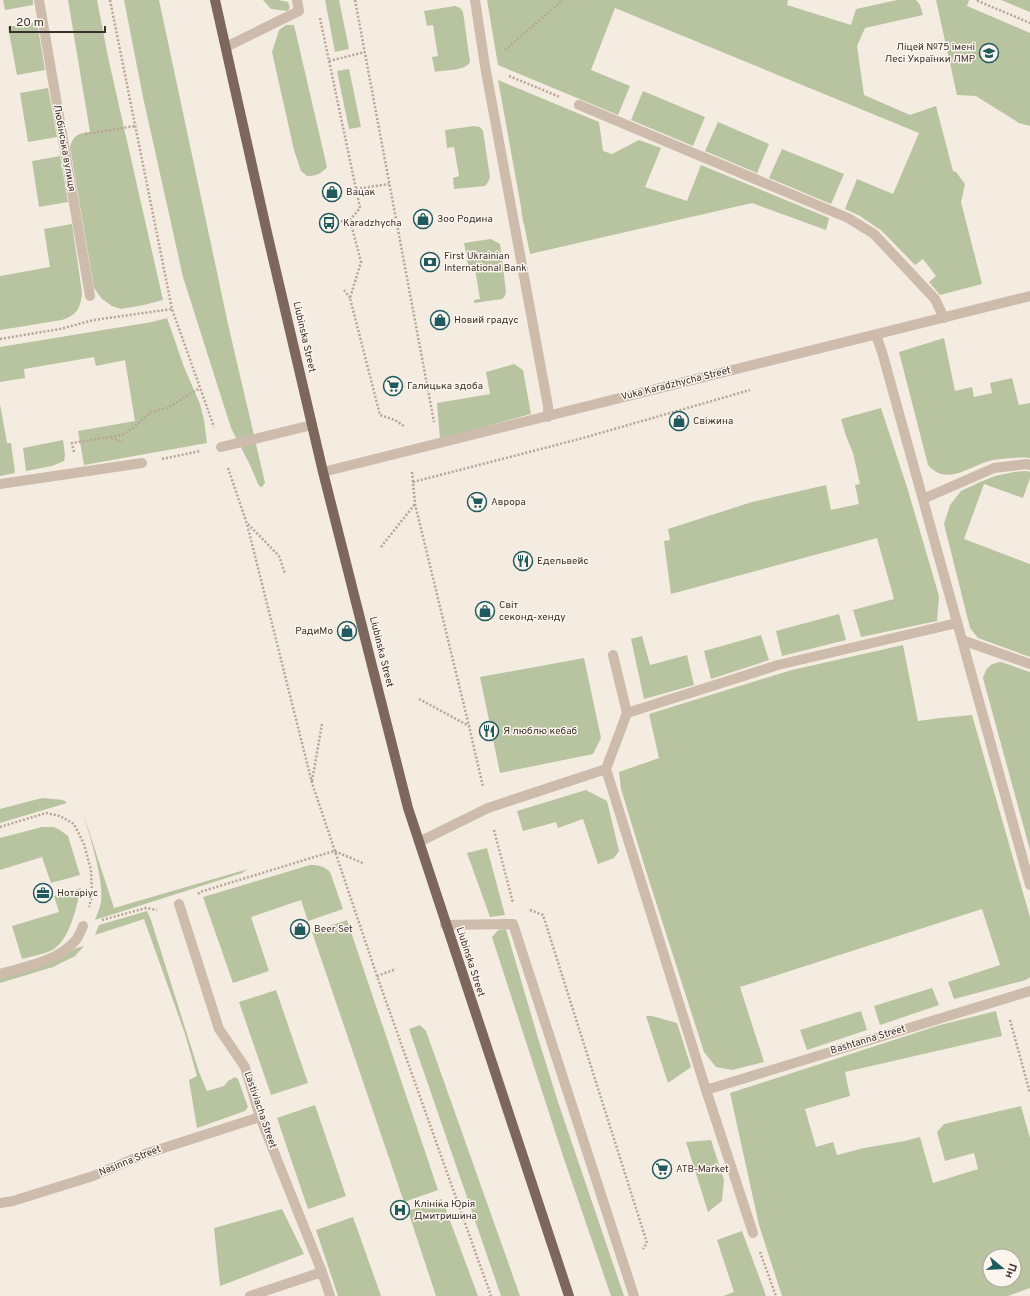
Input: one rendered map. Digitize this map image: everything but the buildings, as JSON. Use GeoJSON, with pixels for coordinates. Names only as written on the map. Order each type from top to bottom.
{"type":"FeatureCollection","features":[{"type":"Feature","properties":{"kind":"main road","name":"Liubinska Street"},"geometry":{"type":"LineString","coordinates":[[217,2],[268,237],[323,472],[406,801],[569,1296]]}},
{"type":"Feature","properties":{"kind":"street","name":"Любінська вулиця"},"geometry":{"type":"LineString","coordinates":[[39,0],[90,296]]}},
{"type":"Feature","properties":{"kind":"street"},"geometry":{"type":"LineString","coordinates":[[226,47],[299,11],[297,0]]}},
{"type":"Feature","properties":{"kind":"street"},"geometry":{"type":"LineString","coordinates":[[475,0],[485,66],[548,406],[548,416]]}},
{"type":"Feature","properties":{"kind":"street"},"geometry":{"type":"LineString","coordinates":[[579,105],[848,218],[874,234],[935,299],[944,318]]}},
{"type":"Feature","properties":{"kind":"street","name":"Vuka Karadzhycha Street"},"geometry":{"type":"LineString","coordinates":[[323,472],[1030,296]]}},
{"type":"Feature","properties":{"kind":"street"},"geometry":{"type":"LineString","coordinates":[[876,335],[958,623],[1030,885]]}},
{"type":"Feature","properties":{"kind":"street"},"geometry":{"type":"LineString","coordinates":[[221,447],[312,425]]}},
{"type":"Feature","properties":{"kind":"street"},"geometry":{"type":"LineString","coordinates":[[0,484],[142,463]]}},
{"type":"Feature","properties":{"kind":"street"},"geometry":{"type":"LineString","coordinates":[[923,499],[994,468],[1027,464],[1030,465]]}},
{"type":"Feature","properties":{"kind":"street"},"geometry":{"type":"LineString","coordinates":[[627,713],[778,665],[958,623]]}},
{"type":"Feature","properties":{"kind":"street"},"geometry":{"type":"LineString","coordinates":[[962,640],[1030,664]]}},
{"type":"Feature","properties":{"kind":"street"},"geometry":{"type":"LineString","coordinates":[[613,655],[627,713],[606,769],[706,1090],[753,1233]]}},
{"type":"Feature","properties":{"kind":"street"},"geometry":{"type":"LineString","coordinates":[[419,842],[488,808],[606,769]]}},
{"type":"Feature","properties":{"kind":"street","name":"Lastiviacha Street"},"geometry":{"type":"LineString","coordinates":[[179,904],[219,1029],[245,1067],[260,1117],[322,1272],[330,1296]]}},
{"type":"Feature","properties":{"kind":"street"},"geometry":{"type":"LineString","coordinates":[[446,925],[513,924],[634,1296]]}},
{"type":"Feature","properties":{"kind":"street"},"geometry":{"type":"LineString","coordinates":[[0,974],[62,953],[77,939],[83,926]]}},
{"type":"Feature","properties":{"kind":"street","name":"Bashtanna Street"},"geometry":{"type":"LineString","coordinates":[[706,1090],[1030,991]]}},
{"type":"Feature","properties":{"kind":"street","name":"Nasinna Street"},"geometry":{"type":"LineString","coordinates":[[0,1203],[13,1201],[93,1176],[145,1154],[260,1117]]}},
{"type":"Feature","properties":{"kind":"street"},"geometry":{"type":"LineString","coordinates":[[250,1296],[322,1272]]}},
{"type":"Feature","properties":{"kind":"path"},"geometry":{"type":"LineString","coordinates":[[110,0],[172,309],[215,432]]}},
{"type":"Feature","properties":{"kind":"path"},"geometry":{"type":"LineString","coordinates":[[355,0],[435,426]]}},
{"type":"Feature","properties":{"kind":"path"},"geometry":{"type":"LineString","coordinates":[[564,0],[485,66],[579,105]]}},
{"type":"Feature","properties":{"kind":"path"},"geometry":{"type":"LineString","coordinates":[[978,0],[1030,23]]}},
{"type":"Feature","properties":{"kind":"path"},"geometry":{"type":"LineString","coordinates":[[319,15],[360,208],[350,220],[329,223]]}},
{"type":"Feature","properties":{"kind":"path"},"geometry":{"type":"LineString","coordinates":[[329,62],[365,52]]}},
{"type":"Feature","properties":{"kind":"path"},"geometry":{"type":"LineString","coordinates":[[63,138],[135,126]]}},
{"type":"Feature","properties":{"kind":"path"},"geometry":{"type":"LineString","coordinates":[[356,189],[389,184]]}},
{"type":"Feature","properties":{"kind":"path"},"geometry":{"type":"LineString","coordinates":[[350,220],[361,262],[350,298]]}},
{"type":"Feature","properties":{"kind":"path"},"geometry":{"type":"LineString","coordinates":[[344,290],[350,298],[380,416],[395,420],[404,427]]}},
{"type":"Feature","properties":{"kind":"path"},"geometry":{"type":"LineString","coordinates":[[0,339],[60,329],[94,320],[117,318],[172,309]]}},
{"type":"Feature","properties":{"kind":"path"},"geometry":{"type":"LineString","coordinates":[[77,472],[72,443],[122,435],[133,428],[151,412],[167,408],[200,388]]}},
{"type":"Feature","properties":{"kind":"path"},"geometry":{"type":"LineString","coordinates":[[413,482],[583,438],[754,389]]}},
{"type":"Feature","properties":{"kind":"path"},"geometry":{"type":"LineString","coordinates":[[142,463],[221,447]]}},
{"type":"Feature","properties":{"kind":"path"},"geometry":{"type":"LineString","coordinates":[[226,461],[247,524],[312,783],[377,976],[491,1296]]}},
{"type":"Feature","properties":{"kind":"path"},"geometry":{"type":"LineString","coordinates":[[412,469],[415,504],[469,726],[418,699]]}},
{"type":"Feature","properties":{"kind":"path"},"geometry":{"type":"LineString","coordinates":[[380,547],[415,504]]}},
{"type":"Feature","properties":{"kind":"path"},"geometry":{"type":"LineString","coordinates":[[247,524],[279,556],[285,574]]}},
{"type":"Feature","properties":{"kind":"path"},"geometry":{"type":"LineString","coordinates":[[312,783],[322,724]]}},
{"type":"Feature","properties":{"kind":"path"},"geometry":{"type":"LineString","coordinates":[[0,827],[46,813],[60,816],[74,824],[84,844],[91,870],[92,895],[83,926]]}},
{"type":"Feature","properties":{"kind":"path"},"geometry":{"type":"LineString","coordinates":[[83,926],[146,908],[159,910],[192,900],[200,892],[334,851],[363,862]]}},
{"type":"Feature","properties":{"kind":"path"},"geometry":{"type":"LineString","coordinates":[[377,976],[396,969]]}},
{"type":"Feature","properties":{"kind":"path"},"geometry":{"type":"LineString","coordinates":[[1005,999],[1030,1093]]}},
{"type":"Feature","properties":{"kind":"path"},"geometry":{"type":"LineString","coordinates":[[753,1233],[776,1296]]}},
{"type":"Feature","properties":{"kind":"green space"},"geometry":{"type":"Polygon","coordinates":[[[3,0],[33,0],[33,5],[5,10],[3,0]]]}},
{"type":"Feature","properties":{"kind":"green space"},"geometry":{"type":"Polygon","coordinates":[[[68,0],[97,0],[108,57],[163,300],[121,309],[112,306],[102,299],[94,288],[70,147],[73,139],[77,135],[90,132],[68,0]]]}},
{"type":"Feature","properties":{"kind":"green space"},"geometry":{"type":"Polygon","coordinates":[[[124,0],[159,0],[228,324],[265,483],[262,487],[258,484],[231,428],[183,277],[143,97],[124,0]]]}},
{"type":"Feature","properties":{"kind":"green space"},"geometry":{"type":"Polygon","coordinates":[[[263,0],[288,2],[290,8],[287,11],[271,9],[263,0]]]}},
{"type":"Feature","properties":{"kind":"green space"},"geometry":{"type":"Polygon","coordinates":[[[325,0],[339,0],[349,49],[335,52],[325,0]]]}},
{"type":"Feature","properties":{"kind":"green space"},"geometry":{"type":"Polygon","coordinates":[[[487,0],[788,0],[787,5],[851,25],[856,9],[897,0],[916,0],[920,5],[923,15],[865,28],[857,46],[864,95],[910,115],[936,106],[953,171],[956,172],[965,184],[961,202],[982,284],[940,295],[929,282],[936,276],[923,259],[915,265],[882,231],[860,216],[845,209],[857,179],[893,194],[919,133],[615,8],[591,70],[630,86],[618,115],[498,65],[487,0]]]}},
{"type":"Feature","properties":{"kind":"green space","name":"Ліцей №75 імені Лесі Українки ЛМР"},"geometry":{"type":"Polygon","coordinates":[[[936,0],[969,0],[967,6],[1030,33],[1030,126],[1019,123],[976,96],[957,95],[936,0]]]}},
{"type":"Feature","properties":{"kind":"green space"},"geometry":{"type":"Polygon","coordinates":[[[1001,0],[1030,0],[1030,12],[1001,0]]]}},
{"type":"Feature","properties":{"kind":"green space"},"geometry":{"type":"Polygon","coordinates":[[[455,6],[460,8],[463,12],[470,62],[468,65],[460,69],[435,72],[432,57],[438,56],[433,25],[427,26],[424,11],[455,6]]]}},
{"type":"Feature","properties":{"kind":"green space"},"geometry":{"type":"Polygon","coordinates":[[[37,22],[45,70],[17,75],[8,27],[37,22]]]}},
{"type":"Feature","properties":{"kind":"green space"},"geometry":{"type":"Polygon","coordinates":[[[286,25],[294,25],[327,167],[320,173],[313,176],[307,176],[301,171],[294,150],[272,52],[279,30],[286,25]]]}},
{"type":"Feature","properties":{"kind":"green space"},"geometry":{"type":"Polygon","coordinates":[[[349,69],[361,127],[349,129],[337,71],[349,69]]]}},
{"type":"Feature","properties":{"kind":"green space"},"geometry":{"type":"Polygon","coordinates":[[[498,80],[599,122],[603,151],[612,154],[639,140],[661,148],[645,187],[687,201],[701,165],[829,218],[826,230],[752,203],[530,254],[498,80]]]}},
{"type":"Feature","properties":{"kind":"green space"},"geometry":{"type":"Polygon","coordinates":[[[48,88],[57,137],[28,142],[20,93],[48,88]]]}},
{"type":"Feature","properties":{"kind":"green space"},"geometry":{"type":"Polygon","coordinates":[[[643,91],[705,117],[693,146],[631,120],[643,91]]]}},
{"type":"Feature","properties":{"kind":"green space"},"geometry":{"type":"Polygon","coordinates":[[[718,122],[769,144],[757,173],[705,151],[718,122]]]}},
{"type":"Feature","properties":{"kind":"green space"},"geometry":{"type":"Polygon","coordinates":[[[474,126],[480,127],[483,131],[490,177],[485,186],[454,189],[453,178],[459,176],[454,147],[447,148],[445,130],[474,126]]]}},
{"type":"Feature","properties":{"kind":"green space"},"geometry":{"type":"Polygon","coordinates":[[[782,149],[844,174],[831,204],[769,178],[782,149]]]}},
{"type":"Feature","properties":{"kind":"green space"},"geometry":{"type":"Polygon","coordinates":[[[60,156],[68,202],[39,207],[32,161],[60,156]]]}},
{"type":"Feature","properties":{"kind":"green space"},"geometry":{"type":"Polygon","coordinates":[[[72,224],[82,292],[81,302],[75,313],[62,320],[0,330],[0,276],[50,267],[44,229],[72,224]]]}},
{"type":"Feature","properties":{"kind":"green space"},"geometry":{"type":"Polygon","coordinates":[[[491,239],[500,244],[506,291],[505,296],[502,299],[474,303],[474,300],[480,299],[475,269],[469,270],[464,243],[491,239]]]}},
{"type":"Feature","properties":{"kind":"green space"},"geometry":{"type":"Polygon","coordinates":[[[167,318],[184,367],[200,404],[207,443],[84,465],[78,431],[135,421],[125,360],[96,366],[94,357],[24,369],[25,378],[0,382],[0,347],[152,322],[167,318]]]}},
{"type":"Feature","properties":{"kind":"green space"},"geometry":{"type":"Polygon","coordinates":[[[944,338],[955,391],[972,387],[974,397],[992,393],[990,383],[1012,378],[1019,405],[1030,403],[1030,458],[993,460],[952,475],[936,472],[928,465],[899,352],[944,338]]]}},
{"type":"Feature","properties":{"kind":"green space"},"geometry":{"type":"Polygon","coordinates":[[[514,364],[523,370],[531,414],[440,439],[437,403],[490,394],[486,372],[514,364]]]}},
{"type":"Feature","properties":{"kind":"green space"},"geometry":{"type":"Polygon","coordinates":[[[0,404],[7,443],[11,443],[15,473],[0,476],[0,404]]]}},
{"type":"Feature","properties":{"kind":"green space"},"geometry":{"type":"Polygon","coordinates":[[[881,408],[907,487],[939,596],[937,621],[861,637],[853,610],[894,599],[877,538],[671,594],[664,541],[670,540],[668,529],[752,502],[826,485],[831,510],[859,504],[855,485],[860,484],[853,453],[841,419],[881,408]]]}},
{"type":"Feature","properties":{"kind":"green space"},"geometry":{"type":"Polygon","coordinates":[[[63,440],[65,455],[64,461],[52,466],[26,471],[23,448],[63,440]]]}},
{"type":"Feature","properties":{"kind":"green space"},"geometry":{"type":"Polygon","coordinates":[[[1027,471],[1030,472],[1030,478],[1023,498],[984,484],[964,539],[1030,564],[1030,657],[978,638],[970,628],[944,524],[950,505],[961,491],[995,476],[1027,471]]]}},
{"type":"Feature","properties":{"kind":"green space"},"geometry":{"type":"Polygon","coordinates":[[[839,614],[846,640],[782,656],[776,631],[839,614]]]}},
{"type":"Feature","properties":{"kind":"green space"},"geometry":{"type":"Polygon","coordinates":[[[761,635],[769,660],[711,679],[704,651],[761,635]]]}},
{"type":"Feature","properties":{"kind":"green space"},"geometry":{"type":"Polygon","coordinates":[[[642,636],[650,665],[687,655],[694,685],[644,699],[631,639],[642,636]]]}},
{"type":"Feature","properties":{"kind":"green space"},"geometry":{"type":"Polygon","coordinates":[[[903,645],[918,721],[972,715],[1030,917],[1030,977],[1026,980],[954,999],[948,982],[1000,965],[982,909],[740,987],[764,1062],[732,1070],[716,1067],[704,1052],[621,789],[619,772],[659,758],[649,714],[792,670],[903,645]]]}},
{"type":"Feature","properties":{"kind":"green space"},"geometry":{"type":"Polygon","coordinates":[[[584,658],[601,738],[593,754],[500,773],[480,677],[584,658]]]}},
{"type":"Feature","properties":{"kind":"green space"},"geometry":{"type":"Polygon","coordinates":[[[1001,662],[1030,672],[1030,850],[983,678],[989,667],[1001,662]]]}},
{"type":"Feature","properties":{"kind":"green space"},"geometry":{"type":"Polygon","coordinates":[[[586,790],[607,801],[619,851],[614,858],[598,864],[583,819],[558,828],[556,822],[523,831],[517,811],[586,790]]]}},
{"type":"Feature","properties":{"kind":"green space"},"geometry":{"type":"Polygon","coordinates":[[[42,798],[63,800],[67,803],[0,823],[0,809],[42,798]]]}},
{"type":"Feature","properties":{"kind":"green space"},"geometry":{"type":"Polygon","coordinates":[[[82,810],[114,908],[248,869],[242,873],[95,920],[101,902],[100,881],[95,856],[82,810]]]}},
{"type":"Feature","properties":{"kind":"green space"},"geometry":{"type":"Polygon","coordinates":[[[42,827],[54,827],[68,836],[80,875],[51,883],[42,857],[0,870],[0,838],[42,827]]]}},
{"type":"Feature","properties":{"kind":"green space"},"geometry":{"type":"Polygon","coordinates":[[[487,848],[505,915],[490,917],[467,853],[487,848]]]}},
{"type":"Feature","properties":{"kind":"green space"},"geometry":{"type":"Polygon","coordinates":[[[310,865],[321,866],[330,872],[343,909],[308,921],[301,900],[251,917],[269,971],[233,983],[203,897],[310,865]]]}},
{"type":"Feature","properties":{"kind":"green space"},"geometry":{"type":"Polygon","coordinates":[[[81,888],[69,929],[60,944],[48,952],[22,959],[12,926],[59,912],[54,896],[81,888]]]}},
{"type":"Feature","properties":{"kind":"green space"},"geometry":{"type":"Polygon","coordinates":[[[147,911],[199,1072],[207,1091],[224,1086],[228,1081],[235,1077],[238,1079],[248,1107],[245,1111],[197,1128],[189,1080],[197,1076],[185,1034],[144,919],[95,935],[99,925],[147,911]]]}},
{"type":"Feature","properties":{"kind":"green space"},"geometry":{"type":"Polygon","coordinates":[[[347,920],[438,1190],[404,1202],[312,932],[347,920]]]}},
{"type":"Feature","properties":{"kind":"green space"},"geometry":{"type":"Polygon","coordinates":[[[506,929],[558,1102],[624,1296],[611,1296],[563,1156],[492,937],[498,930],[506,929]]]}},
{"type":"Feature","properties":{"kind":"green space"},"geometry":{"type":"Polygon","coordinates":[[[84,946],[75,956],[53,967],[0,983],[0,978],[63,957],[76,948],[84,946]]]}},
{"type":"Feature","properties":{"kind":"green space"},"geometry":{"type":"Polygon","coordinates":[[[932,988],[939,1005],[880,1025],[874,1006],[932,988]]]}},
{"type":"Feature","properties":{"kind":"green space"},"geometry":{"type":"Polygon","coordinates":[[[276,990],[308,1083],[271,1095],[239,1002],[276,990]]]}},
{"type":"Feature","properties":{"kind":"green space"},"geometry":{"type":"Polygon","coordinates":[[[861,1011],[867,1030],[807,1050],[800,1030],[861,1011]]]}},
{"type":"Feature","properties":{"kind":"green space"},"geometry":{"type":"Polygon","coordinates":[[[996,1011],[1002,1036],[845,1072],[850,1096],[805,1109],[816,1147],[833,1142],[837,1155],[920,1137],[933,1183],[978,1169],[974,1153],[945,1161],[937,1132],[944,1124],[1021,1106],[1030,1138],[1030,1288],[1008,1296],[782,1296],[759,1225],[730,1093],[940,1025],[996,1011]]]}},
{"type":"Feature","properties":{"kind":"green space"},"geometry":{"type":"Polygon","coordinates":[[[646,1016],[652,1016],[677,1023],[691,1067],[668,1083],[646,1016]]]}},
{"type":"Feature","properties":{"kind":"green space"},"geometry":{"type":"Polygon","coordinates":[[[420,1025],[426,1031],[520,1296],[501,1296],[409,1029],[420,1025]]]}},
{"type":"Feature","properties":{"kind":"green space"},"geometry":{"type":"Polygon","coordinates":[[[315,1105],[346,1196],[308,1209],[277,1118],[315,1105]]]}},
{"type":"Feature","properties":{"kind":"green space"},"geometry":{"type":"Polygon","coordinates":[[[711,1140],[724,1180],[722,1201],[708,1212],[686,1142],[711,1140]]]}},
{"type":"Feature","properties":{"kind":"green space"},"geometry":{"type":"Polygon","coordinates":[[[442,1199],[478,1296],[436,1296],[408,1211],[442,1199]]]}},
{"type":"Feature","properties":{"kind":"green space"},"geometry":{"type":"Polygon","coordinates":[[[282,1209],[304,1254],[220,1286],[214,1228],[282,1209]]]}},
{"type":"Feature","properties":{"kind":"green space"},"geometry":{"type":"Polygon","coordinates":[[[353,1217],[381,1296],[338,1296],[316,1230],[353,1217]]]}},
{"type":"Feature","properties":{"kind":"green space"},"geometry":{"type":"Polygon","coordinates":[[[742,1231],[766,1296],[723,1296],[734,1292],[717,1240],[742,1231]]]}},
{"type":"Feature","properties":{"kind":"place","name":"Ліцей №75 імені Лесі Українки ЛМР"},"geometry":{"type":"Point","coordinates":[989,53]}},
{"type":"Feature","properties":{"kind":"place","name":"Вацак"},"geometry":{"type":"Point","coordinates":[332,192]}},
{"type":"Feature","properties":{"kind":"place","name":"Зоо Родина"},"geometry":{"type":"Point","coordinates":[423,219]}},
{"type":"Feature","properties":{"kind":"place","name":"Karadzhycha"},"geometry":{"type":"Point","coordinates":[329,223]}},
{"type":"Feature","properties":{"kind":"place","name":"First Ukrainian International Bank"},"geometry":{"type":"Point","coordinates":[430,262]}},
{"type":"Feature","properties":{"kind":"place","name":"Новий градус"},"geometry":{"type":"Point","coordinates":[440,320]}},
{"type":"Feature","properties":{"kind":"place","name":"Галицька здоба"},"geometry":{"type":"Point","coordinates":[393,386]}},
{"type":"Feature","properties":{"kind":"place","name":"Свіжина"},"geometry":{"type":"Point","coordinates":[679,421]}},
{"type":"Feature","properties":{"kind":"place","name":"Аврора"},"geometry":{"type":"Point","coordinates":[477,502]}},
{"type":"Feature","properties":{"kind":"place","name":"Едельвейс"},"geometry":{"type":"Point","coordinates":[523,561]}},
{"type":"Feature","properties":{"kind":"place","name":"Світ секонд-хенду"},"geometry":{"type":"Point","coordinates":[485,611]}},
{"type":"Feature","properties":{"kind":"place","name":"РадиМо"},"geometry":{"type":"Point","coordinates":[347,631]}},
{"type":"Feature","properties":{"kind":"place","name":"Я люблю кебаб"},"geometry":{"type":"Point","coordinates":[489,731]}},
{"type":"Feature","properties":{"kind":"place","name":"Нотаріус"},"geometry":{"type":"Point","coordinates":[43,893]}},
{"type":"Feature","properties":{"kind":"place","name":"Beer Set"},"geometry":{"type":"Point","coordinates":[300,929]}},
{"type":"Feature","properties":{"kind":"place","name":"ATB-Market"},"geometry":{"type":"Point","coordinates":[662,1169]}},
{"type":"Feature","properties":{"kind":"place","name":"Клініка Юрія Дмитришина"},"geometry":{"type":"Point","coordinates":[400,1210]}}]}
